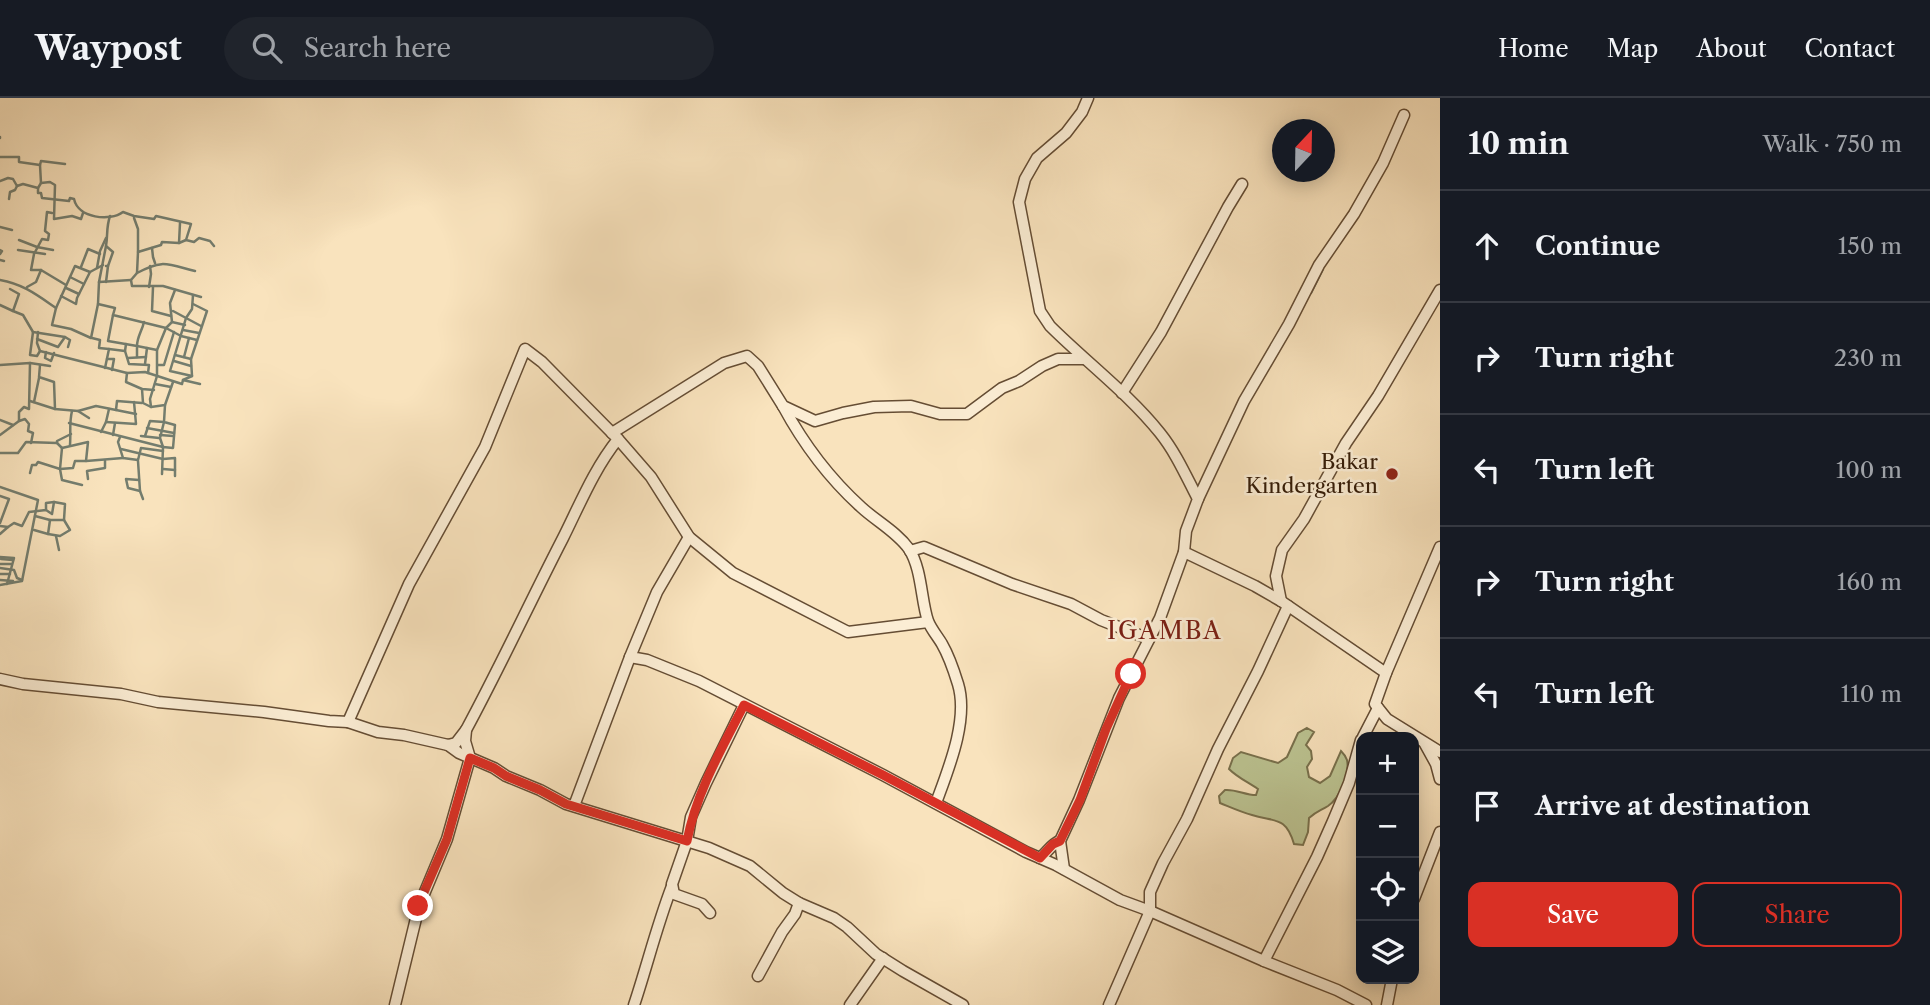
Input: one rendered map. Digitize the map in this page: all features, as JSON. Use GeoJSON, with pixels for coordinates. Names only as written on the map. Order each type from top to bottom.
{"type":"FeatureCollection","features":[{"type":"Feature","properties":{"kind":"street"},"geometry":{"type":"LineString","coordinates":[[1088,98],[1082,112],[1066,133],[1037,158],[1025,180],[1019,202],[1040,311],[1050,326],[1122,393],[1159,432],[1176,456],[1198,499]]}},
{"type":"Feature","properties":{"kind":"street"},"geometry":{"type":"LineString","coordinates":[[1064,869],[1060,841],[1080,800],[1119,698],[1160,618],[1184,552],[1186,531],[1198,499],[1244,401],[1289,324],[1319,265],[1354,214],[1383,163],[1404,115]]}},
{"type":"Feature","properties":{"kind":"street"},"geometry":{"type":"LineString","coordinates":[[1122,393],[1161,332],[1242,184]]}},
{"type":"Feature","properties":{"kind":"street"},"geometry":{"type":"LineString","coordinates":[[1109,1005],[1150,911],[1150,892],[1187,820],[1217,749],[1258,671],[1285,604],[1276,576],[1282,550],[1304,519],[1346,443],[1378,396],[1440,290]]}},
{"type":"Feature","properties":{"kind":"street"},"geometry":{"type":"LineString","coordinates":[[348,722],[409,584],[485,447],[525,349],[542,362],[615,436],[651,477],[689,537],[733,573],[848,632],[928,622]]}},
{"type":"Feature","properties":{"kind":"street"},"geometry":{"type":"LineString","coordinates":[[448,746],[456,743],[466,730],[615,436],[724,363],[747,356],[758,366],[804,443],[831,476],[910,551],[928,622],[943,645],[959,687],[960,712],[954,754],[936,803]]}},
{"type":"Feature","properties":{"kind":"street"},"geometry":{"type":"LineString","coordinates":[[783,406],[815,421],[874,407],[911,406],[940,414],[967,414],[1002,388],[1042,366],[1058,359],[1084,359]]}},
{"type":"Feature","properties":{"kind":"street"},"geometry":{"type":"LineString","coordinates":[[574,806],[657,592],[689,537]]}},
{"type":"Feature","properties":{"kind":"street"},"geometry":{"type":"LineString","coordinates":[[910,551],[924,547],[1012,584],[1071,604],[1101,620],[1150,639]]}},
{"type":"Feature","properties":{"kind":"street"},"geometry":{"type":"LineString","coordinates":[[1440,547],[1386,673],[1376,704],[1387,719],[1440,751]]}},
{"type":"Feature","properties":{"kind":"street"},"geometry":{"type":"LineString","coordinates":[[1184,552],[1255,586],[1386,673]]}},
{"type":"Feature","properties":{"kind":"street"},"geometry":{"type":"LineString","coordinates":[[630,657],[647,660],[699,681],[1120,900],[1366,1005]]}},
{"type":"Feature","properties":{"kind":"street"},"geometry":{"type":"LineString","coordinates":[[0,679],[23,684],[121,694],[158,702],[348,722],[378,732],[404,735],[448,746],[506,776],[574,806],[709,848],[750,866],[783,893],[834,918],[883,958],[963,1005]]}},
{"type":"Feature","properties":{"kind":"street"},"geometry":{"type":"LineString","coordinates":[[634,1005],[687,841],[691,817],[744,705]]}},
{"type":"Feature","properties":{"kind":"street"},"geometry":{"type":"LineString","coordinates":[[1366,732],[1378,708]]}},
{"type":"Feature","properties":{"kind":"street"},"geometry":{"type":"LineString","coordinates":[[395,1005],[418,906],[447,839],[470,758],[465,741],[466,730]]}},
{"type":"Feature","properties":{"kind":"street"},"geometry":{"type":"LineString","coordinates":[[1425,744],[1436,764],[1440,779]]}},
{"type":"Feature","properties":{"kind":"street"},"geometry":{"type":"LineString","coordinates":[[1264,961],[1317,857],[1349,783],[1356,759]]}},
{"type":"Feature","properties":{"kind":"street"},"geometry":{"type":"LineString","coordinates":[[1419,886],[1440,832]]}},
{"type":"Feature","properties":{"kind":"street"},"geometry":{"type":"LineString","coordinates":[[1040,858],[1053,844],[1060,841]]}},
{"type":"Feature","properties":{"kind":"street"},"geometry":{"type":"LineString","coordinates":[[673,884],[674,894],[702,904],[709,914]]}},
{"type":"Feature","properties":{"kind":"street"},"geometry":{"type":"LineString","coordinates":[[758,976],[799,903]]}},
{"type":"Feature","properties":{"kind":"street"},"geometry":{"type":"LineString","coordinates":[[850,1005],[883,958]]}},
{"type":"Feature","properties":{"kind":"street"},"geometry":{"type":"LineString","coordinates":[[1387,1005],[1391,984]]}},
{"type":"Feature","properties":{"kind":"green space"},"geometry":{"type":"Polygon","coordinates":[[[1307,728],[1314,732],[1306,745],[1311,751],[1312,759],[1307,767],[1309,777],[1320,783],[1330,776],[1341,751],[1348,766],[1340,792],[1328,806],[1309,818],[1303,845],[1294,844],[1283,824],[1220,803],[1219,796],[1225,790],[1256,795],[1258,789],[1229,769],[1233,758],[1241,752],[1278,763],[1287,757],[1298,733],[1307,728]]]}},
{"type":"Feature","properties":{"kind":"waterway"},"geometry":{"type":"LineString","coordinates":[[0,157],[19,157],[19,162],[40,165],[41,161],[65,164]]}},
{"type":"Feature","properties":{"kind":"waterway"},"geometry":{"type":"LineString","coordinates":[[40,165],[41,183]]}},
{"type":"Feature","properties":{"kind":"waterway"},"geometry":{"type":"LineString","coordinates":[[0,181],[8,178],[13,179],[17,186],[23,184],[38,188],[42,198],[69,201],[70,198],[74,199],[82,210],[95,216],[110,217],[123,212],[191,224],[186,240],[194,242],[199,238],[210,241],[214,246]]}},
{"type":"Feature","properties":{"kind":"waterway"},"geometry":{"type":"LineString","coordinates":[[38,188],[41,183],[50,182],[55,185],[54,219],[72,216],[81,219],[83,213]]}},
{"type":"Feature","properties":{"kind":"waterway"},"geometry":{"type":"LineString","coordinates":[[9,199],[10,192],[17,186]]}},
{"type":"Feature","properties":{"kind":"waterway"},"geometry":{"type":"LineString","coordinates":[[41,270],[31,270],[34,254],[42,239],[48,240],[49,234],[45,231],[47,212],[52,213]]}},
{"type":"Feature","properties":{"kind":"waterway"},"geometry":{"type":"LineString","coordinates":[[108,266],[113,252],[106,246],[110,216]]}},
{"type":"Feature","properties":{"kind":"waterway"},"geometry":{"type":"LineString","coordinates":[[134,218],[138,229],[138,252],[161,245],[162,242],[179,243],[186,240]]}},
{"type":"Feature","properties":{"kind":"waterway"},"geometry":{"type":"LineString","coordinates":[[179,243],[180,223]]}},
{"type":"Feature","properties":{"kind":"waterway"},"geometry":{"type":"LineString","coordinates":[[0,227],[12,230]]}},
{"type":"Feature","properties":{"kind":"waterway"},"geometry":{"type":"LineString","coordinates":[[97,268],[106,238]]}},
{"type":"Feature","properties":{"kind":"waterway"},"geometry":{"type":"LineString","coordinates":[[19,240],[53,250]]}},
{"type":"Feature","properties":{"kind":"waterway"},"geometry":{"type":"LineString","coordinates":[[106,246],[99,282],[131,280]]}},
{"type":"Feature","properties":{"kind":"waterway"},"geometry":{"type":"LineString","coordinates":[[152,248],[155,263]]}},
{"type":"Feature","properties":{"kind":"waterway"},"geometry":{"type":"LineString","coordinates":[[81,267],[88,249],[100,254]]}},
{"type":"Feature","properties":{"kind":"waterway"},"geometry":{"type":"LineString","coordinates":[[0,250],[0,254]]}},
{"type":"Feature","properties":{"kind":"waterway"},"geometry":{"type":"LineString","coordinates":[[18,250],[45,254]]}},
{"type":"Feature","properties":{"kind":"waterway"},"geometry":{"type":"LineString","coordinates":[[138,252],[137,273],[159,264],[195,271]]}},
{"type":"Feature","properties":{"kind":"waterway"},"geometry":{"type":"LineString","coordinates":[[0,260],[4,261]]}},
{"type":"Feature","properties":{"kind":"waterway"},"geometry":{"type":"LineString","coordinates":[[98,304],[91,338],[71,329],[52,325],[56,308],[75,266],[90,272],[103,265]]}},
{"type":"Feature","properties":{"kind":"waterway"},"geometry":{"type":"LineString","coordinates":[[106,266],[106,282]]}},
{"type":"Feature","properties":{"kind":"waterway"},"geometry":{"type":"LineString","coordinates":[[149,287],[150,266]]}},
{"type":"Feature","properties":{"kind":"waterway"},"geometry":{"type":"LineString","coordinates":[[1311,293],[1323,269]]}},
{"type":"Feature","properties":{"kind":"waterway"},"geometry":{"type":"LineString","coordinates":[[27,287],[36,282],[41,270],[66,285]]}},
{"type":"Feature","properties":{"kind":"waterway"},"geometry":{"type":"LineString","coordinates":[[61,296],[76,304],[90,272]]}},
{"type":"Feature","properties":{"kind":"waterway"},"geometry":{"type":"LineString","coordinates":[[137,273],[131,280],[132,286],[163,286],[201,297]]}},
{"type":"Feature","properties":{"kind":"waterway"},"geometry":{"type":"LineString","coordinates":[[70,277],[84,284]]}},
{"type":"Feature","properties":{"kind":"waterway"},"geometry":{"type":"LineString","coordinates":[[0,280],[23,287],[56,308]]}},
{"type":"Feature","properties":{"kind":"waterway"},"geometry":{"type":"LineString","coordinates":[[99,282],[98,304],[115,308],[113,315],[166,328],[197,340]]}},
{"type":"Feature","properties":{"kind":"waterway"},"geometry":{"type":"LineString","coordinates":[[153,287],[152,311],[171,316]]}},
{"type":"Feature","properties":{"kind":"waterway"},"geometry":{"type":"LineString","coordinates":[[66,288],[79,294]]}},
{"type":"Feature","properties":{"kind":"waterway"},"geometry":{"type":"LineString","coordinates":[[0,305],[13,311],[19,294],[10,289]]}},
{"type":"Feature","properties":{"kind":"waterway"},"geometry":{"type":"LineString","coordinates":[[151,407],[150,399],[157,376],[157,350],[166,328],[172,322],[170,303],[175,290]]}},
{"type":"Feature","properties":{"kind":"waterway"},"geometry":{"type":"LineString","coordinates":[[192,376],[170,371],[186,318],[192,309],[193,295]]}},
{"type":"Feature","properties":{"kind":"waterway"},"geometry":{"type":"LineString","coordinates":[[183,380],[192,376],[191,359],[207,311],[193,304]]}},
{"type":"Feature","properties":{"kind":"waterway"},"geometry":{"type":"LineString","coordinates":[[13,311],[23,315],[33,332],[70,340],[68,347]]}},
{"type":"Feature","properties":{"kind":"waterway"},"geometry":{"type":"LineString","coordinates":[[173,311],[201,326]]}},
{"type":"Feature","properties":{"kind":"waterway"},"geometry":{"type":"LineString","coordinates":[[113,315],[108,341],[137,346],[137,357]]}},
{"type":"Feature","properties":{"kind":"waterway"},"geometry":{"type":"LineString","coordinates":[[144,322],[137,346],[157,350]]}},
{"type":"Feature","properties":{"kind":"waterway"},"geometry":{"type":"LineString","coordinates":[[172,322],[185,325]]}},
{"type":"Feature","properties":{"kind":"waterway"},"geometry":{"type":"LineString","coordinates":[[183,330],[199,333]]}},
{"type":"Feature","properties":{"kind":"waterway"},"geometry":{"type":"LineString","coordinates":[[33,332],[30,355],[37,356],[40,351],[37,343],[38,332]]}},
{"type":"Feature","properties":{"kind":"waterway"},"geometry":{"type":"LineString","coordinates":[[158,365],[164,365],[174,332]]}},
{"type":"Feature","properties":{"kind":"waterway"},"geometry":{"type":"LineString","coordinates":[[37,339],[58,347],[65,337]]}},
{"type":"Feature","properties":{"kind":"waterway"},"geometry":{"type":"LineString","coordinates":[[92,338],[100,340],[99,348],[109,349],[105,368]]}},
{"type":"Feature","properties":{"kind":"waterway"},"geometry":{"type":"LineString","coordinates":[[184,357],[189,338]]}},
{"type":"Feature","properties":{"kind":"waterway"},"geometry":{"type":"LineString","coordinates":[[126,344],[129,364],[149,365],[148,373]]}},
{"type":"Feature","properties":{"kind":"waterway"},"geometry":{"type":"LineString","coordinates":[[145,364],[147,348]]}},
{"type":"Feature","properties":{"kind":"waterway"},"geometry":{"type":"LineString","coordinates":[[109,349],[125,351]]}},
{"type":"Feature","properties":{"kind":"waterway"},"geometry":{"type":"LineString","coordinates":[[40,351],[127,373],[145,372],[182,384],[183,380],[200,384]]}},
{"type":"Feature","properties":{"kind":"waterway"},"geometry":{"type":"LineString","coordinates":[[46,352],[45,358],[51,361],[54,353]]}},
{"type":"Feature","properties":{"kind":"waterway"},"geometry":{"type":"LineString","coordinates":[[175,355],[191,359]]}},
{"type":"Feature","properties":{"kind":"waterway"},"geometry":{"type":"LineString","coordinates":[[128,358],[146,357]]}},
{"type":"Feature","properties":{"kind":"waterway"},"geometry":{"type":"LineString","coordinates":[[107,359],[114,359],[112,370]]}},
{"type":"Feature","properties":{"kind":"waterway"},"geometry":{"type":"LineString","coordinates":[[174,361],[191,366]]}},
{"type":"Feature","properties":{"kind":"waterway"},"geometry":{"type":"LineString","coordinates":[[30,363],[50,366]]}},
{"type":"Feature","properties":{"kind":"waterway"},"geometry":{"type":"LineString","coordinates":[[0,365],[30,363],[29,409],[24,407],[19,412],[19,421],[25,419],[29,424],[28,431],[33,433],[31,443]]}},
{"type":"Feature","properties":{"kind":"waterway"},"geometry":{"type":"LineString","coordinates":[[40,365],[39,377],[54,382],[55,409]]}},
{"type":"Feature","properties":{"kind":"waterway"},"geometry":{"type":"LineString","coordinates":[[127,373],[126,382],[142,389],[154,390]]}},
{"type":"Feature","properties":{"kind":"waterway"},"geometry":{"type":"LineString","coordinates":[[34,402],[39,378]]}},
{"type":"Feature","properties":{"kind":"waterway"},"geometry":{"type":"LineString","coordinates":[[142,389],[143,403],[151,407],[165,405],[173,382]]}},
{"type":"Feature","properties":{"kind":"waterway"},"geometry":{"type":"LineString","coordinates":[[155,384],[171,387]]}},
{"type":"Feature","properties":{"kind":"waterway"},"geometry":{"type":"LineString","coordinates":[[30,401],[55,409],[78,411],[89,418]]}},
{"type":"Feature","properties":{"kind":"waterway"},"geometry":{"type":"LineString","coordinates":[[116,410],[117,401],[142,403]]}},
{"type":"Feature","properties":{"kind":"waterway"},"geometry":{"type":"LineString","coordinates":[[106,422],[136,424],[134,402]]}},
{"type":"Feature","properties":{"kind":"waterway"},"geometry":{"type":"LineString","coordinates":[[162,474],[163,447],[173,448],[175,425],[164,422],[165,405]]}},
{"type":"Feature","properties":{"kind":"waterway"},"geometry":{"type":"LineString","coordinates":[[78,411],[96,406],[136,414]]}},
{"type":"Feature","properties":{"kind":"waterway"},"geometry":{"type":"LineString","coordinates":[[101,432],[109,409]]}},
{"type":"Feature","properties":{"kind":"waterway"},"geometry":{"type":"LineString","coordinates":[[70,445],[72,411]]}},
{"type":"Feature","properties":{"kind":"waterway"},"geometry":{"type":"LineString","coordinates":[[0,420],[13,425]]}},
{"type":"Feature","properties":{"kind":"waterway"},"geometry":{"type":"LineString","coordinates":[[0,435],[19,421]]}},
{"type":"Feature","properties":{"kind":"waterway"},"geometry":{"type":"LineString","coordinates":[[145,436],[150,421],[164,422],[160,438],[163,447]]}},
{"type":"Feature","properties":{"kind":"waterway"},"geometry":{"type":"LineString","coordinates":[[69,423],[163,447]]}},
{"type":"Feature","properties":{"kind":"waterway"},"geometry":{"type":"LineString","coordinates":[[113,435],[115,423]]}},
{"type":"Feature","properties":{"kind":"waterway"},"geometry":{"type":"LineString","coordinates":[[147,428],[174,433]]}},
{"type":"Feature","properties":{"kind":"waterway"},"geometry":{"type":"LineString","coordinates":[[57,443],[71,434]]}},
{"type":"Feature","properties":{"kind":"waterway"},"geometry":{"type":"LineString","coordinates":[[160,435],[173,436]]}},
{"type":"Feature","properties":{"kind":"waterway"},"geometry":{"type":"LineString","coordinates":[[141,436],[159,438]]}},
{"type":"Feature","properties":{"kind":"waterway"},"geometry":{"type":"LineString","coordinates":[[120,437],[118,442],[123,458],[138,460],[141,448],[163,451]]}},
{"type":"Feature","properties":{"kind":"waterway"},"geometry":{"type":"LineString","coordinates":[[0,453],[18,453],[26,442],[57,443],[62,448],[88,442],[86,461],[75,461],[73,468],[60,469],[62,480],[82,485]]}},
{"type":"Feature","properties":{"kind":"waterway"},"geometry":{"type":"LineString","coordinates":[[30,473],[32,465],[38,462],[60,469],[62,448]]}},
{"type":"Feature","properties":{"kind":"waterway"},"geometry":{"type":"LineString","coordinates":[[121,449],[163,459],[175,458],[175,476]]}},
{"type":"Feature","properties":{"kind":"waterway"},"geometry":{"type":"LineString","coordinates":[[86,461],[123,458]]}},
{"type":"Feature","properties":{"kind":"waterway"},"geometry":{"type":"LineString","coordinates":[[88,479],[87,471],[105,468],[105,461]]}},
{"type":"Feature","properties":{"kind":"waterway"},"geometry":{"type":"LineString","coordinates":[[138,461],[143,499]]}},
{"type":"Feature","properties":{"kind":"waterway"},"geometry":{"type":"LineString","coordinates":[[163,469],[175,470]]}},
{"type":"Feature","properties":{"kind":"waterway"},"geometry":{"type":"LineString","coordinates":[[139,480],[126,479],[128,488],[140,491]]}},
{"type":"Feature","properties":{"kind":"waterway"},"geometry":{"type":"LineString","coordinates":[[0,487],[38,500],[22,581],[0,585]]}},
{"type":"Feature","properties":{"kind":"waterway"},"geometry":{"type":"LineString","coordinates":[[0,496],[9,499],[0,523]]}},
{"type":"Feature","properties":{"kind":"waterway"},"geometry":{"type":"LineString","coordinates":[[54,502],[65,504],[64,520]]}},
{"type":"Feature","properties":{"kind":"waterway"},"geometry":{"type":"LineString","coordinates":[[0,526],[8,527],[14,523],[22,526],[29,512],[46,510],[52,514],[54,502],[46,503],[46,510]]}},
{"type":"Feature","properties":{"kind":"waterway"},"geometry":{"type":"LineString","coordinates":[[35,516],[64,520],[70,530],[60,536],[48,534]]}},
{"type":"Feature","properties":{"kind":"waterway"},"geometry":{"type":"LineString","coordinates":[[34,530],[48,534],[50,520]]}},
{"type":"Feature","properties":{"kind":"waterway"},"geometry":{"type":"LineString","coordinates":[[0,534],[8,527]]}},
{"type":"Feature","properties":{"kind":"waterway"},"geometry":{"type":"LineString","coordinates":[[56,536],[59,550]]}},
{"type":"Feature","properties":{"kind":"waterway"},"geometry":{"type":"LineString","coordinates":[[0,557],[14,558],[7,584]]}},
{"type":"Feature","properties":{"kind":"waterway"},"geometry":{"type":"LineString","coordinates":[[1,559],[13,560]]}},
{"type":"Feature","properties":{"kind":"waterway"},"geometry":{"type":"LineString","coordinates":[[0,564],[11,564]]}},
{"type":"Feature","properties":{"kind":"waterway"},"geometry":{"type":"LineString","coordinates":[[0,568],[14,570],[17,578],[22,580]]}},
{"type":"Feature","properties":{"kind":"waterway"},"geometry":{"type":"LineString","coordinates":[[0,574],[10,574]]}},
{"type":"Feature","properties":{"kind":"waterway"},"geometry":{"type":"LineString","coordinates":[[0,580],[13,581]]}},
{"type":"Feature","properties":{"kind":"place","name":"Bakar Kindergarten"},"geometry":{"type":"Point","coordinates":[1392,474]}},
{"type":"Feature","properties":{"kind":"district","name":"IGAMBA"},"geometry":{"type":"Point","coordinates":[1165,631]}},
{"type":"Feature","properties":{"kind":"route"},"geometry":{"type":"LineString","coordinates":[[418,906],[447,839],[470,758],[566,804],[687,841],[691,817],[698,800],[744,705],[1040,858],[1053,844],[1060,841],[1080,800],[1106,729],[1131,674]]}}]}
